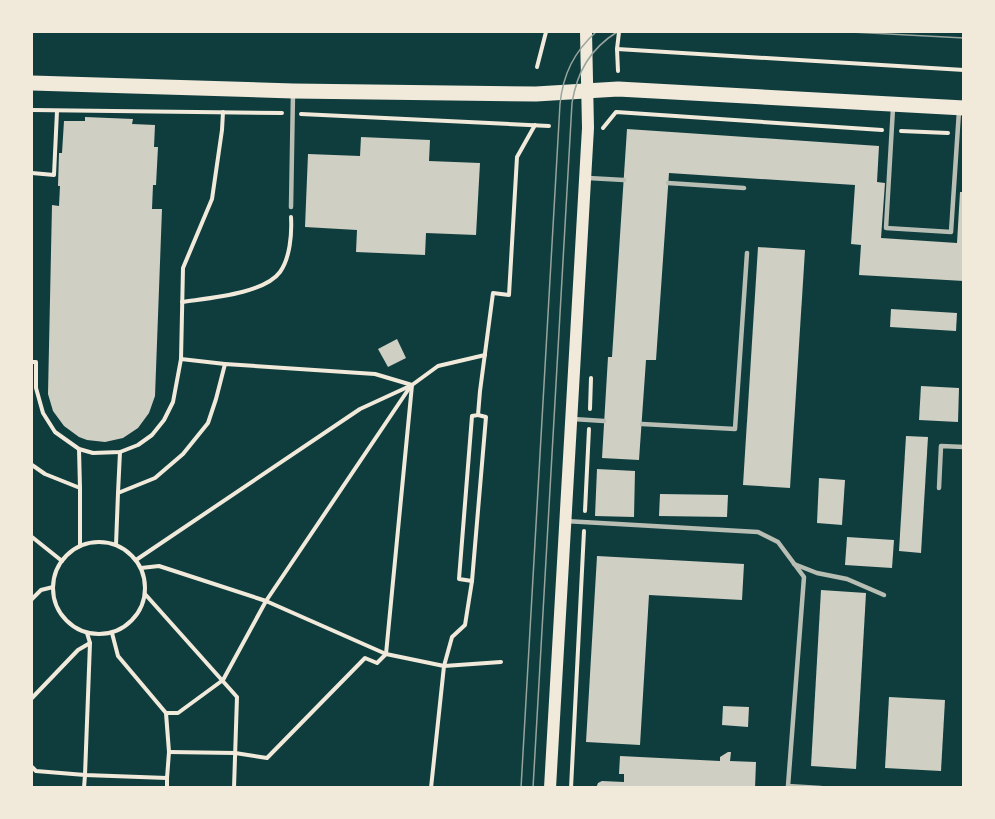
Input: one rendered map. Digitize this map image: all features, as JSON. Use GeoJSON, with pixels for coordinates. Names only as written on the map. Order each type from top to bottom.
{"type":"FeatureCollection","features":[{"type":"Feature","properties":{"kind":"main road"},"geometry":{"type":"LineString","coordinates":[[549,788],[588,128],[586,32]]}},
{"type":"Feature","properties":{"kind":"main road"},"geometry":{"type":"LineString","coordinates":[[32,83],[293,91],[537,94],[618,89],[961,108]]}},
{"type":"Feature","properties":{"kind":"lane"},"geometry":{"type":"LineString","coordinates":[[291,207],[293,91]]}},
{"type":"Feature","properties":{"kind":"lane"},"geometry":{"type":"LineString","coordinates":[[893,104],[886,228],[940,232],[951,232],[957,134],[961,108]]}},
{"type":"Feature","properties":{"kind":"lane"},"geometry":{"type":"LineString","coordinates":[[585,178],[624,180]]}},
{"type":"Feature","properties":{"kind":"lane"},"geometry":{"type":"LineString","coordinates":[[668,183],[744,188]]}},
{"type":"Feature","properties":{"kind":"lane"},"geometry":{"type":"LineString","coordinates":[[642,424],[735,429],[747,253]]}},
{"type":"Feature","properties":{"kind":"lane"},"geometry":{"type":"LineString","coordinates":[[570,419],[604,421]]}},
{"type":"Feature","properties":{"kind":"lane"},"geometry":{"type":"LineString","coordinates":[[939,488],[941,446],[963,447]]}},
{"type":"Feature","properties":{"kind":"lane"},"geometry":{"type":"LineString","coordinates":[[564,520],[758,532],[778,542],[804,577],[788,786],[821,788]]}},
{"type":"Feature","properties":{"kind":"lane"},"geometry":{"type":"LineString","coordinates":[[794,564],[817,573],[847,579],[884,596]]}},
{"type":"Feature","properties":{"kind":"path"},"geometry":{"type":"LineString","coordinates":[[537,67],[546,32]]}},
{"type":"Feature","properties":{"kind":"path"},"geometry":{"type":"LineString","coordinates":[[618,71],[619,32]]}},
{"type":"Feature","properties":{"kind":"path"},"geometry":{"type":"LineString","coordinates":[[617,49],[963,70]]}},
{"type":"Feature","properties":{"kind":"path"},"geometry":{"type":"LineString","coordinates":[[32,173],[54,175],[57,111]]}},
{"type":"Feature","properties":{"kind":"path"},"geometry":{"type":"LineString","coordinates":[[32,362],[36,362],[36,388],[43,413],[55,432],[79,449],[93,453],[120,452],[138,445],[152,435],[164,420],[173,402],[181,359],[183,268],[212,199],[223,112]]}},
{"type":"Feature","properties":{"kind":"path"},"geometry":{"type":"LineString","coordinates":[[603,138],[603,128],[616,112],[957,134]]}},
{"type":"Feature","properties":{"kind":"path"},"geometry":{"type":"LineString","coordinates":[[478,416],[493,293],[509,294],[518,157],[535,125]]}},
{"type":"Feature","properties":{"kind":"path"},"geometry":{"type":"LineString","coordinates":[[182,302],[249,291],[268,284],[279,274],[286,262],[291,207]]}},
{"type":"Feature","properties":{"kind":"path"},"geometry":{"type":"LineString","coordinates":[[136,560],[360,409],[412,385],[438,366],[485,356]]}},
{"type":"Feature","properties":{"kind":"path"},"geometry":{"type":"LineString","coordinates":[[181,359],[375,374],[412,385]]}},
{"type":"Feature","properties":{"kind":"path"},"geometry":{"type":"LineString","coordinates":[[118,493],[155,478],[183,454],[208,423],[225,364]]}},
{"type":"Feature","properties":{"kind":"path"},"geometry":{"type":"LineString","coordinates":[[571,788],[591,376]]}},
{"type":"Feature","properties":{"kind":"path"},"geometry":{"type":"LineString","coordinates":[[166,713],[178,713],[223,680],[266,601],[412,385]]}},
{"type":"Feature","properties":{"kind":"path"},"geometry":{"type":"LineString","coordinates":[[169,752],[235,753],[267,758],[365,658],[377,663],[386,654],[412,385]]}},
{"type":"Feature","properties":{"kind":"path"},"geometry":{"type":"LineString","coordinates":[[431,788],[444,666],[452,636],[465,625],[472,581],[486,417],[478,416],[472,416],[459,579],[472,581]]}},
{"type":"Feature","properties":{"kind":"path"},"geometry":{"type":"LineString","coordinates":[[79,449],[80,546]]}},
{"type":"Feature","properties":{"kind":"path"},"geometry":{"type":"LineString","coordinates":[[116,545],[120,452]]}},
{"type":"Feature","properties":{"kind":"path"},"geometry":{"type":"LineString","coordinates":[[32,465],[45,474],[80,488]]}},
{"type":"Feature","properties":{"kind":"path"},"geometry":{"type":"LineString","coordinates":[[32,537],[62,561]]}},
{"type":"Feature","properties":{"kind":"path"},"geometry":{"type":"LineString","coordinates":[[98,542],[116,545],[127,551],[141,568],[145,581],[142,607],[134,619],[112,633],[100,635],[87,633],[73,627],[62,616],[55,602],[53,587],[56,574],[62,561],[80,546],[98,542]]}},
{"type":"Feature","properties":{"kind":"path"},"geometry":{"type":"LineString","coordinates":[[141,568],[159,566],[266,601],[386,654],[444,666],[501,662]]}},
{"type":"Feature","properties":{"kind":"path"},"geometry":{"type":"LineString","coordinates":[[32,599],[41,590],[53,587]]}},
{"type":"Feature","properties":{"kind":"path"},"geometry":{"type":"LineString","coordinates":[[145,594],[237,697],[234,788]]}},
{"type":"Feature","properties":{"kind":"path"},"geometry":{"type":"LineString","coordinates":[[84,788],[90,643],[87,633]]}},
{"type":"Feature","properties":{"kind":"path"},"geometry":{"type":"LineString","coordinates":[[112,633],[118,656],[166,713],[169,752],[167,788]]}},
{"type":"Feature","properties":{"kind":"path"},"geometry":{"type":"LineString","coordinates":[[32,698],[78,650],[90,643]]}},
{"type":"Feature","properties":{"kind":"path"},"geometry":{"type":"LineString","coordinates":[[32,767],[36,771],[85,775],[167,778]]}},
{"type":"Feature","properties":{"kind":"building"},"geometry":{"type":"Polygon","coordinates":[[[85,117],[133,119],[132,124],[155,125],[154,147],[158,147],[152,209],[162,209],[155,396],[149,413],[138,428],[123,438],[105,442],[79,437],[64,426],[53,411],[48,394],[52,205],[59,206],[59,153],[62,153],[64,121],[85,121],[85,117]]]}},
{"type":"Feature","properties":{"kind":"building"},"geometry":{"type":"Polygon","coordinates":[[[627,129],[879,146],[877,182],[885,183],[881,238],[957,243],[960,192],[964,192],[964,281],[859,275],[861,245],[851,244],[855,185],[669,173],[656,360],[646,360],[639,460],[602,458],[608,357],[612,357],[627,129]]]}},
{"type":"Feature","properties":{"kind":"building"},"geometry":{"type":"Polygon","coordinates":[[[361,137],[430,140],[429,161],[480,163],[476,235],[426,233],[425,255],[356,252],[357,230],[305,227],[308,154],[360,156],[361,137]]]}},
{"type":"Feature","properties":{"kind":"building"},"geometry":{"type":"Polygon","coordinates":[[[758,247],[805,250],[790,488],[743,485],[758,247]]]}},
{"type":"Feature","properties":{"kind":"building"},"geometry":{"type":"Polygon","coordinates":[[[891,309],[957,313],[956,331],[890,327],[891,309]]]}},
{"type":"Feature","properties":{"kind":"building"},"geometry":{"type":"Polygon","coordinates":[[[397,339],[406,358],[388,367],[378,349],[397,339]]]}},
{"type":"Feature","properties":{"kind":"building"},"geometry":{"type":"Polygon","coordinates":[[[921,386],[959,388],[958,422],[919,420],[921,386]]]}},
{"type":"Feature","properties":{"kind":"building"},"geometry":{"type":"Polygon","coordinates":[[[906,436],[928,437],[921,553],[899,551],[906,436]]]}},
{"type":"Feature","properties":{"kind":"building"},"geometry":{"type":"Polygon","coordinates":[[[597,469],[635,471],[634,517],[595,516],[597,469]]]}},
{"type":"Feature","properties":{"kind":"building"},"geometry":{"type":"Polygon","coordinates":[[[819,478],[845,480],[842,525],[817,523],[819,478]]]}},
{"type":"Feature","properties":{"kind":"building"},"geometry":{"type":"Polygon","coordinates":[[[660,494],[728,495],[727,517],[659,516],[660,494]]]}},
{"type":"Feature","properties":{"kind":"building"},"geometry":{"type":"Polygon","coordinates":[[[847,537],[894,540],[892,568],[845,565],[847,537]]]}},
{"type":"Feature","properties":{"kind":"building"},"geometry":{"type":"Polygon","coordinates":[[[597,556],[744,564],[742,600],[649,595],[640,745],[586,742],[597,556]]]}},
{"type":"Feature","properties":{"kind":"building"},"geometry":{"type":"Polygon","coordinates":[[[821,590],[866,593],[856,769],[811,766],[821,590]]]}},
{"type":"Feature","properties":{"kind":"building"},"geometry":{"type":"Polygon","coordinates":[[[889,697],[945,700],[941,771],[885,768],[889,697]]]}},
{"type":"Feature","properties":{"kind":"building"},"geometry":{"type":"Polygon","coordinates":[[[723,706],[749,707],[748,727],[722,725],[723,706]]]}},
{"type":"Feature","properties":{"kind":"building"},"geometry":{"type":"Polygon","coordinates":[[[731,752],[730,761],[756,762],[755,788],[596,788],[602,781],[624,782],[624,774],[619,774],[620,756],[720,761],[720,757],[731,752]]]}},
{"type":"Feature","properties":{"kind":"tram line"},"geometry":{"type":"LineString","coordinates":[[521,788],[560,104],[571,64],[596,32]]}},
{"type":"Feature","properties":{"kind":"tram line"},"geometry":{"type":"LineString","coordinates":[[533,788],[572,103],[577,81],[586,62],[599,46],[617,32]]}},
{"type":"Feature","properties":{"kind":"tram line"},"geometry":{"type":"LineString","coordinates":[[851,32],[964,38]]}}]}
